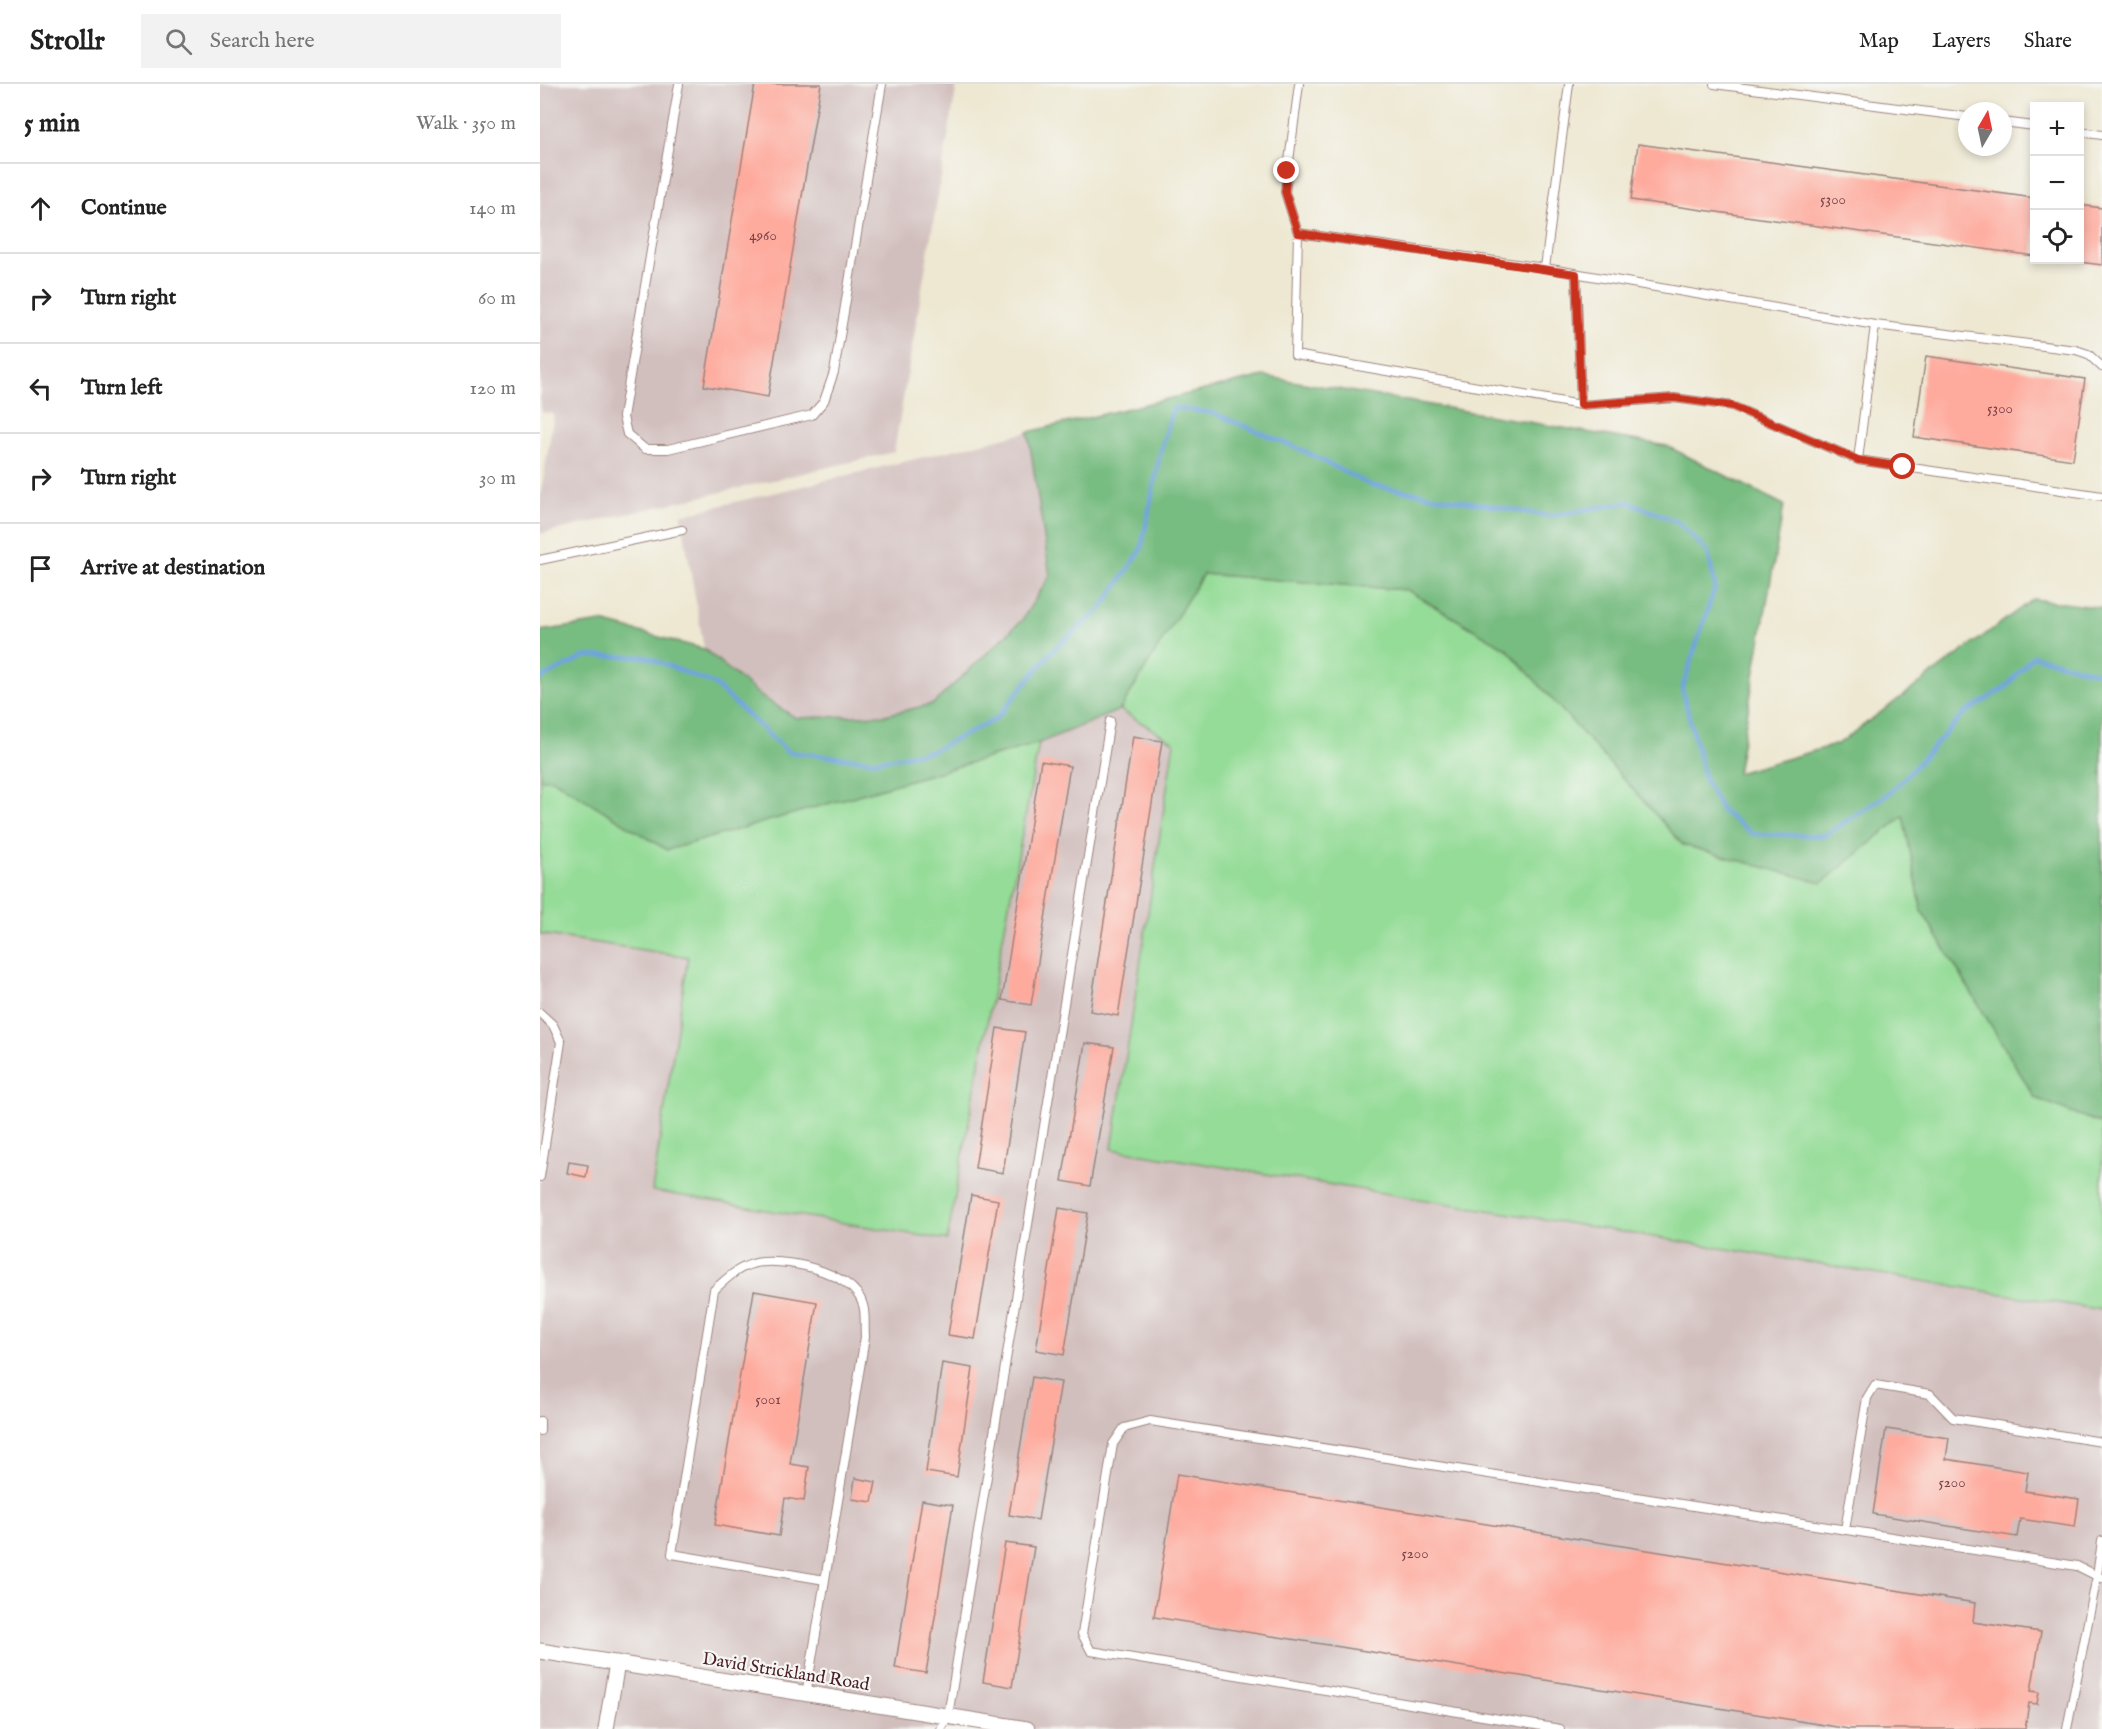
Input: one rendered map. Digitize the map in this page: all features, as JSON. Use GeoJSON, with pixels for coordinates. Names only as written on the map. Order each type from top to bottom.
{"type":"FeatureCollection","features":[{"type":"Feature","properties":{"kind":"street","name":"David Strickland Road"},"geometry":{"type":"LineString","coordinates":[[540,1651],[806,1695],[944,1723],[1026,1729]]}},
{"type":"Feature","properties":{"kind":"street"},"geometry":{"type":"LineString","coordinates":[[606,1729],[617,1663]]}},
{"type":"Feature","properties":{"kind":"lane"},"geometry":{"type":"LineString","coordinates":[[679,84],[623,417],[627,434],[645,449],[668,449],[812,415],[824,401],[834,372],[882,84]]}},
{"type":"Feature","properties":{"kind":"lane"},"geometry":{"type":"LineString","coordinates":[[1299,84],[1285,192],[1298,233],[1295,355],[1581,405],[1674,398],[1732,406],[1858,460],[2102,496]]}},
{"type":"Feature","properties":{"kind":"lane"},"geometry":{"type":"LineString","coordinates":[[1545,268],[1569,84]]}},
{"type":"Feature","properties":{"kind":"lane"},"geometry":{"type":"LineString","coordinates":[[1714,84],[1958,116]]}},
{"type":"Feature","properties":{"kind":"lane"},"geometry":{"type":"LineString","coordinates":[[2012,123],[2030,125]]}},
{"type":"Feature","properties":{"kind":"lane"},"geometry":{"type":"LineString","coordinates":[[2084,133],[2102,135]]}},
{"type":"Feature","properties":{"kind":"lane"},"geometry":{"type":"LineString","coordinates":[[1298,233],[1545,268],[1875,325],[2076,350],[2088,354],[2102,367]]}},
{"type":"Feature","properties":{"kind":"lane"},"geometry":{"type":"LineString","coordinates":[[1576,274],[1581,405]]}},
{"type":"Feature","properties":{"kind":"lane"},"geometry":{"type":"LineString","coordinates":[[1858,460],[1875,325]]}},
{"type":"Feature","properties":{"kind":"lane"},"geometry":{"type":"LineString","coordinates":[[540,560],[682,530]]}},
{"type":"Feature","properties":{"kind":"lane"},"geometry":{"type":"LineString","coordinates":[[944,1723],[1110,721]]}},
{"type":"Feature","properties":{"kind":"lane"},"geometry":{"type":"LineString","coordinates":[[540,1012],[553,1025],[561,1042],[540,1177]]}},
{"type":"Feature","properties":{"kind":"lane"},"geometry":{"type":"LineString","coordinates":[[806,1695],[825,1580],[865,1337],[863,1303],[850,1286],[824,1271],[788,1262],[753,1263],[736,1271],[714,1290],[672,1554],[825,1580]]}},
{"type":"Feature","properties":{"kind":"lane"},"geometry":{"type":"LineString","coordinates":[[1845,1530],[1867,1398],[1875,1385],[1930,1394],[1953,1418],[2102,1442]]}},
{"type":"Feature","properties":{"kind":"lane"},"geometry":{"type":"LineString","coordinates":[[540,1421],[540,1431]]}},
{"type":"Feature","properties":{"kind":"lane"},"geometry":{"type":"LineString","coordinates":[[1560,1729],[1091,1651],[1082,1634],[1113,1444],[1124,1428],[1150,1421],[2077,1566],[2100,1577]]}},
{"type":"Feature","properties":{"kind":"lane"},"geometry":{"type":"LineString","coordinates":[[2067,1729],[2100,1577],[2102,1541]]}},
{"type":"Feature","properties":{"kind":"shaded area"},"geometry":{"type":"Polygon","coordinates":[[[540,84],[957,84],[894,452],[540,534],[540,497],[554,414],[540,412],[540,84]]]}},
{"type":"Feature","properties":{"kind":"shaded area"},"geometry":{"type":"Polygon","coordinates":[[[1028,432],[1050,576],[1022,620],[933,704],[885,715],[796,718],[762,697],[704,649],[681,515],[1028,432]]]}},
{"type":"Feature","properties":{"kind":"shaded area"},"geometry":{"type":"Polygon","coordinates":[[[1120,710],[1174,742],[1112,1149],[2102,1310],[2102,1729],[540,1729],[540,934],[688,957],[652,1191],[947,1240],[1039,743],[1120,710]]]}},
{"type":"Feature","properties":{"kind":"green space"},"geometry":{"type":"Polygon","coordinates":[[[1263,376],[1667,446],[1784,505],[1737,773],[1838,744],[2033,599],[2102,608],[2102,1124],[2035,1098],[1922,911],[1903,816],[1822,883],[1683,845],[1507,649],[1407,590],[1203,574],[1120,710],[1039,743],[667,850],[552,779],[540,779],[540,631],[602,622],[704,649],[762,697],[796,718],[885,715],[933,704],[1022,620],[1050,576],[1028,432],[1263,376]]]}},
{"type":"Feature","properties":{"kind":"green space"},"geometry":{"type":"Polygon","coordinates":[[[1202,574],[1407,590],[1507,649],[1683,845],[1903,815],[1922,911],[2035,1098],[2102,1124],[2102,1310],[1112,1149],[1174,742],[1120,710],[1202,574]]]}},
{"type":"Feature","properties":{"kind":"green space"},"geometry":{"type":"Polygon","coordinates":[[[1039,743],[947,1240],[652,1191],[688,957],[540,934],[540,779],[552,778],[667,850],[1039,743]]]}},
{"type":"Feature","properties":{"kind":"building"},"geometry":{"type":"Polygon","coordinates":[[[755,84],[821,84],[768,397],[704,386],[755,84]]]}},
{"type":"Feature","properties":{"kind":"building"},"geometry":{"type":"Polygon","coordinates":[[[1638,144],[2030,197],[2030,255],[1631,200],[1638,144]]]}},
{"type":"Feature","properties":{"kind":"building"},"geometry":{"type":"Polygon","coordinates":[[[2084,206],[2102,208],[2102,265],[2084,263],[2084,206]]]}},
{"type":"Feature","properties":{"kind":"building"},"geometry":{"type":"Polygon","coordinates":[[[1926,356],[2085,379],[2073,460],[1914,437],[1926,356]]]}},
{"type":"Feature","properties":{"kind":"building"},"geometry":{"type":"Polygon","coordinates":[[[1133,736],[1162,741],[1118,1016],[1090,1011],[1133,736]]]}},
{"type":"Feature","properties":{"kind":"building"},"geometry":{"type":"Polygon","coordinates":[[[1041,761],[1070,766],[1031,1005],[1002,1000],[1041,761]]]}},
{"type":"Feature","properties":{"kind":"building"},"geometry":{"type":"Polygon","coordinates":[[[997,1028],[1025,1032],[1003,1173],[975,1168],[997,1028]]]}},
{"type":"Feature","properties":{"kind":"building"},"geometry":{"type":"Polygon","coordinates":[[[1085,1043],[1114,1047],[1090,1186],[1062,1181],[1085,1043]]]}},
{"type":"Feature","properties":{"kind":"building"},"geometry":{"type":"Polygon","coordinates":[[[569,1162],[588,1165],[586,1177],[567,1173],[569,1162]]]}},
{"type":"Feature","properties":{"kind":"building"},"geometry":{"type":"Polygon","coordinates":[[[971,1195],[998,1200],[975,1339],[948,1335],[971,1195]]]}},
{"type":"Feature","properties":{"kind":"building"},"geometry":{"type":"Polygon","coordinates":[[[1059,1208],[1088,1213],[1064,1355],[1036,1350],[1059,1208]]]}},
{"type":"Feature","properties":{"kind":"building"},"geometry":{"type":"Polygon","coordinates":[[[754,1291],[817,1302],[790,1464],[809,1467],[804,1501],[785,1498],[779,1536],[715,1525],[754,1291]]]}},
{"type":"Feature","properties":{"kind":"building"},"geometry":{"type":"Polygon","coordinates":[[[942,1363],[973,1368],[957,1477],[926,1472],[942,1363]]]}},
{"type":"Feature","properties":{"kind":"building"},"geometry":{"type":"Polygon","coordinates":[[[1032,1377],[1061,1382],[1038,1520],[1009,1515],[1032,1377]]]}},
{"type":"Feature","properties":{"kind":"building"},"geometry":{"type":"Polygon","coordinates":[[[1886,1429],[1949,1438],[1946,1459],[2028,1472],[2025,1491],[2079,1499],[2075,1527],[2020,1519],[2017,1537],[1873,1514],[1886,1429]]]}},
{"type":"Feature","properties":{"kind":"building"},"geometry":{"type":"Polygon","coordinates":[[[1177,1474],[1975,1603],[1973,1622],[2041,1632],[2031,1691],[2039,1692],[2037,1704],[2029,1703],[2025,1729],[1849,1729],[1154,1617],[1177,1474]]]}},
{"type":"Feature","properties":{"kind":"building"},"geometry":{"type":"Polygon","coordinates":[[[855,1478],[876,1482],[872,1502],[852,1499],[855,1478]]]}},
{"type":"Feature","properties":{"kind":"building"},"geometry":{"type":"Polygon","coordinates":[[[922,1500],[953,1505],[926,1673],[895,1668],[922,1500]]]}},
{"type":"Feature","properties":{"kind":"building"},"geometry":{"type":"Polygon","coordinates":[[[1005,1543],[1034,1547],[1012,1687],[983,1682],[1005,1543]]]}},
{"type":"Feature","properties":{"kind":"waterway"},"geometry":{"type":"LineString","coordinates":[[540,679],[586,656],[647,657],[714,684],[788,752],[875,761],[932,751],[996,719],[1053,650],[1101,609],[1141,550],[1160,454],[1173,408],[1213,413],[1302,450],[1370,485],[1549,516],[1629,502],[1678,522],[1708,552],[1715,587],[1682,689],[1705,780],[1722,811],[1753,834],[1824,836],[1892,791],[1965,713],[2006,687],[2033,656],[2102,674]]}},
{"type":"Feature","properties":{"kind":"route"},"geometry":{"type":"LineString","coordinates":[[1287,171],[1285,192],[1298,233],[1576,274],[1581,405],[1674,398],[1732,406],[1858,460],[1903,467]]}}]}
